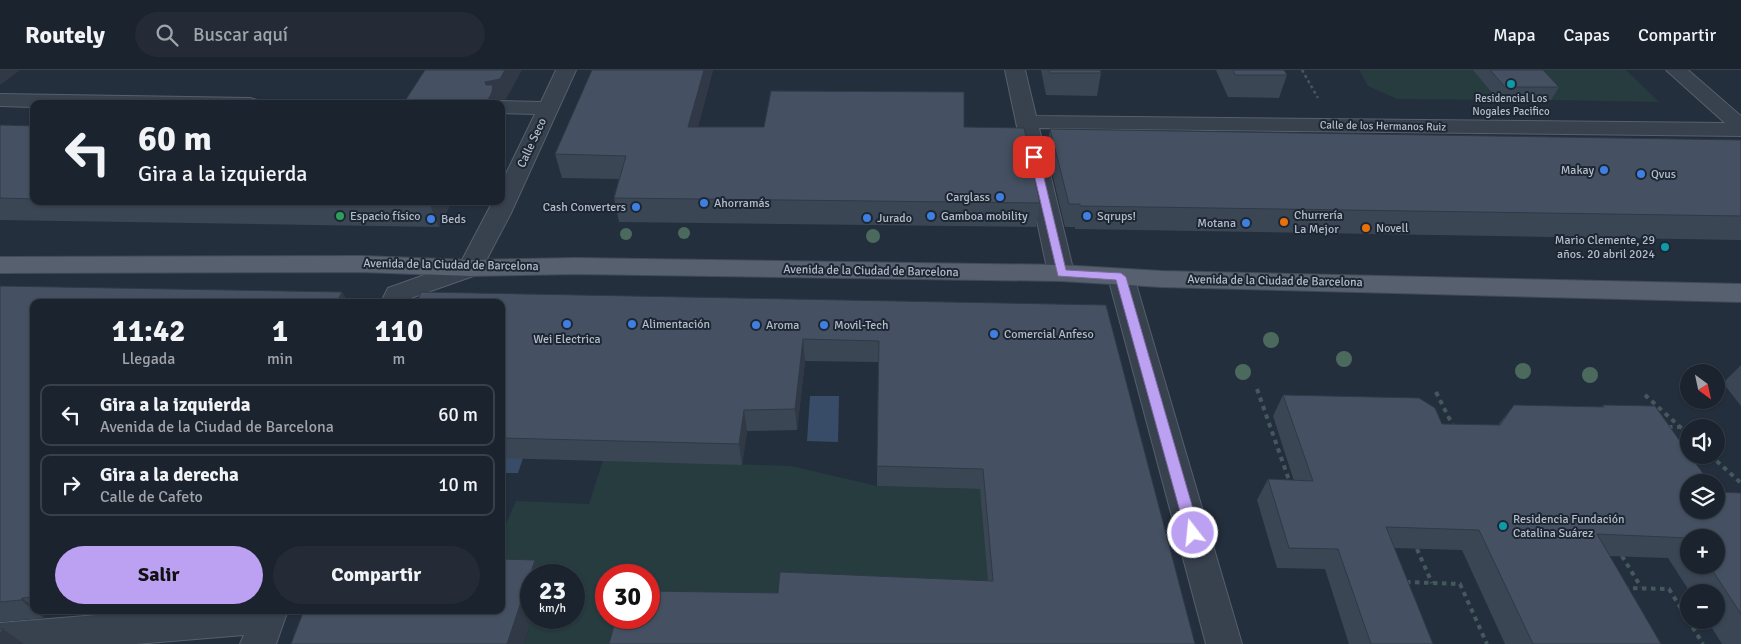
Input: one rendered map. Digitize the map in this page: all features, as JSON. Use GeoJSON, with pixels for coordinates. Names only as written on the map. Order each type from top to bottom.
{"type":"FeatureCollection","features":[{"type":"Feature","properties":{"kind":"main road","name":"Avenida de la Ciudad de Barcelona"},"geometry":{"type":"LineString","coordinates":[[0,265],[361,264],[470,268],[576,266],[1062,273],[1121,277],[1741,293]]}},
{"type":"Feature","properties":{"kind":"street","name":"Calle Seco"},"geometry":{"type":"LineString","coordinates":[[505,200],[566,70]]}},
{"type":"Feature","properties":{"kind":"street"},"geometry":{"type":"LineString","coordinates":[[1015,70],[1062,273]]}},
{"type":"Feature","properties":{"kind":"street"},"geometry":{"type":"LineString","coordinates":[[1676,70],[1741,128]]}},
{"type":"Feature","properties":{"kind":"street"},"geometry":{"type":"LineString","coordinates":[[0,100],[30,100]]}},
{"type":"Feature","properties":{"kind":"street"},"geometry":{"type":"LineString","coordinates":[[505,107],[548,108]]}},
{"type":"Feature","properties":{"kind":"street","name":"Calle de los Hermanos Ruiz"},"geometry":{"type":"LineString","coordinates":[[1026,122],[1741,128]]}},
{"type":"Feature","properties":{"kind":"street","name":"Calle Seco"},"geometry":{"type":"LineString","coordinates":[[470,268],[503,205]]}},
{"type":"Feature","properties":{"kind":"street"},"geometry":{"type":"LineString","coordinates":[[395,299],[397,294],[470,268]]}},
{"type":"Feature","properties":{"kind":"street"},"geometry":{"type":"LineString","coordinates":[[1121,277],[1224,644]]}},
{"type":"Feature","properties":{"kind":"street"},"geometry":{"type":"LineString","coordinates":[[0,639],[266,624]]}},
{"type":"Feature","properties":{"kind":"path"},"geometry":{"type":"LineString","coordinates":[[1257,389],[1291,485]]}},
{"type":"Feature","properties":{"kind":"path"},"geometry":{"type":"LineString","coordinates":[[1436,392],[1456,432]]}},
{"type":"Feature","properties":{"kind":"path"},"geometry":{"type":"LineString","coordinates":[[1645,395],[1680,427]]}},
{"type":"Feature","properties":{"kind":"path"},"geometry":{"type":"LineString","coordinates":[[1664,427],[1680,427]]}},
{"type":"Feature","properties":{"kind":"path"},"geometry":{"type":"LineString","coordinates":[[1720,464],[1741,483]]}},
{"type":"Feature","properties":{"kind":"path"},"geometry":{"type":"LineString","coordinates":[[1418,549],[1432,583]]}},
{"type":"Feature","properties":{"kind":"path"},"geometry":{"type":"LineString","coordinates":[[1622,556],[1642,588]]}},
{"type":"Feature","properties":{"kind":"path"},"geometry":{"type":"LineString","coordinates":[[1406,591],[1403,582],[1460,584],[1487,644]]}},
{"type":"Feature","properties":{"kind":"path"},"geometry":{"type":"LineString","coordinates":[[1616,588],[1669,589],[1703,644]]}},
{"type":"Feature","properties":{"kind":"green space"},"geometry":{"type":"Polygon","coordinates":[[[1359,70],[1475,70],[1501,100],[1397,99],[1368,86],[1359,70]]]}},
{"type":"Feature","properties":{"kind":"green space"},"geometry":{"type":"Polygon","coordinates":[[[1524,70],[1626,70],[1659,102],[1551,100],[1524,70]]]}},
{"type":"Feature","properties":{"kind":"green space"},"geometry":{"type":"Polygon","coordinates":[[[603,460],[791,466],[877,486],[981,489],[990,601],[781,613],[660,610],[660,564],[595,564],[595,629],[625,629],[621,644],[524,644],[529,629],[585,629],[585,564],[520,564],[520,576],[505,578],[505,526],[516,501],[589,504],[603,460]]]}},
{"type":"Feature","properties":{"kind":"water"},"geometry":{"type":"Polygon","coordinates":[[[810,396],[839,396],[838,442],[807,441],[810,396]]]}},
{"type":"Feature","properties":{"kind":"water"},"geometry":{"type":"Polygon","coordinates":[[[533,429],[518,473],[505,473],[505,448],[533,429]]]}},
{"type":"Feature","properties":{"kind":"building"},"geometry":{"type":"Polygon","coordinates":[[[425,70],[505,70],[500,79],[485,82],[486,85],[493,85],[488,100],[406,100],[425,70]]]}},
{"type":"Feature","properties":{"kind":"building"},"geometry":{"type":"Polygon","coordinates":[[[592,70],[704,70],[688,127],[764,127],[771,91],[964,92],[964,127],[1024,128],[1040,203],[614,198],[626,156],[555,154],[592,70]]]}},
{"type":"Feature","properties":{"kind":"building"},"geometry":{"type":"Polygon","coordinates":[[[1049,70],[1100,70],[1101,73],[1050,73],[1049,70]]]}},
{"type":"Feature","properties":{"kind":"building"},"geometry":{"type":"Polygon","coordinates":[[[1233,70],[1284,70],[1287,75],[1235,75],[1233,70]]]}},
{"type":"Feature","properties":{"kind":"building"},"geometry":{"type":"Polygon","coordinates":[[[1490,70],[1543,70],[1559,87],[1505,87],[1490,70]]]}},
{"type":"Feature","properties":{"kind":"building"},"geometry":{"type":"Polygon","coordinates":[[[0,125],[30,126],[30,199],[0,198],[0,125]]]}},
{"type":"Feature","properties":{"kind":"building"},"geometry":{"type":"Polygon","coordinates":[[[1050,129],[1741,140],[1741,216],[1080,206],[1080,204],[1069,204],[1050,129]]]}},
{"type":"Feature","properties":{"kind":"building"},"geometry":{"type":"Polygon","coordinates":[[[0,286],[342,292],[338,299],[30,299],[30,597],[0,602],[0,286]]]}},
{"type":"Feature","properties":{"kind":"building"},"geometry":{"type":"Polygon","coordinates":[[[421,292],[1106,305],[1195,644],[609,644],[613,629],[660,629],[660,591],[778,593],[780,572],[993,581],[983,469],[877,466],[879,341],[803,339],[795,409],[744,410],[739,444],[505,438],[505,299],[418,299],[421,292]]]}},
{"type":"Feature","properties":{"kind":"building","name":"Residencia Fundación Catalina Suárez"},"geometry":{"type":"Polygon","coordinates":[[[1283,395],[1419,398],[1435,408],[1442,424],[1500,425],[1514,405],[1655,406],[1680,441],[1680,464],[1696,464],[1703,474],[1680,474],[1680,519],[1725,519],[1725,492],[1741,493],[1741,614],[1725,590],[1725,584],[1721,584],[1715,574],[1725,574],[1725,529],[1680,529],[1680,538],[1597,534],[1661,644],[1533,644],[1479,530],[1386,527],[1433,644],[1371,644],[1338,549],[1289,548],[1268,479],[1313,481],[1283,395]]]}},
{"type":"Feature","properties":{"kind":"building"},"geometry":{"type":"Polygon","coordinates":[[[505,559],[535,560],[534,564],[520,564],[520,605],[507,644],[291,644],[302,614],[505,614],[505,559]]]}},
{"type":"Feature","properties":{"kind":"place","name":"Residencial Los Nogales Pacifico"},"geometry":{"type":"Point","coordinates":[1511,84]}},
{"type":"Feature","properties":{"kind":"place","name":"Makay"},"geometry":{"type":"Point","coordinates":[1604,170]}},
{"type":"Feature","properties":{"kind":"place","name":"Qvus"},"geometry":{"type":"Point","coordinates":[1641,174]}},
{"type":"Feature","properties":{"kind":"place","name":"Carglass"},"geometry":{"type":"Point","coordinates":[1000,197]}},
{"type":"Feature","properties":{"kind":"place","name":"Ahorramás"},"geometry":{"type":"Point","coordinates":[704,203]}},
{"type":"Feature","properties":{"kind":"place","name":"Cash Converters"},"geometry":{"type":"Point","coordinates":[636,207]}},
{"type":"Feature","properties":{"kind":"place","name":"Espacio físico"},"geometry":{"type":"Point","coordinates":[340,216]}},
{"type":"Feature","properties":{"kind":"place","name":"Gamboa mobility"},"geometry":{"type":"Point","coordinates":[931,216]}},
{"type":"Feature","properties":{"kind":"place","name":"Sqrups!"},"geometry":{"type":"Point","coordinates":[1087,216]}},
{"type":"Feature","properties":{"kind":"place","name":"Jurado"},"geometry":{"type":"Point","coordinates":[867,218]}},
{"type":"Feature","properties":{"kind":"place","name":"Beds"},"geometry":{"type":"Point","coordinates":[431,219]}},
{"type":"Feature","properties":{"kind":"place","name":"Churrería La Mejor"},"geometry":{"type":"Point","coordinates":[1284,222]}},
{"type":"Feature","properties":{"kind":"place","name":"Motana"},"geometry":{"type":"Point","coordinates":[1246,223]}},
{"type":"Feature","properties":{"kind":"place","name":"Novell"},"geometry":{"type":"Point","coordinates":[1366,228]}},
{"type":"Feature","properties":{"kind":"place","name":"Mario Clemente, 29 años. 20 abril 2024"},"geometry":{"type":"Point","coordinates":[1665,247]}},
{"type":"Feature","properties":{"kind":"place","name":"Wei Electrica"},"geometry":{"type":"Point","coordinates":[567,324]}},
{"type":"Feature","properties":{"kind":"place","name":"Alimentación"},"geometry":{"type":"Point","coordinates":[632,324]}},
{"type":"Feature","properties":{"kind":"place","name":"Aroma"},"geometry":{"type":"Point","coordinates":[756,325]}},
{"type":"Feature","properties":{"kind":"place","name":"Movil-Tech"},"geometry":{"type":"Point","coordinates":[824,325]}},
{"type":"Feature","properties":{"kind":"place","name":"Comercial Anfeso"},"geometry":{"type":"Point","coordinates":[994,334]}},
{"type":"Feature","properties":{"kind":"place","name":"Residencia Fundación Catalina Suárez"},"geometry":{"type":"Point","coordinates":[1503,526]}},
{"type":"Feature","properties":{"kind":"route"},"geometry":{"type":"LineString","coordinates":[[1034,157],[1062,273],[1121,277],[1193,533]]}}]}
